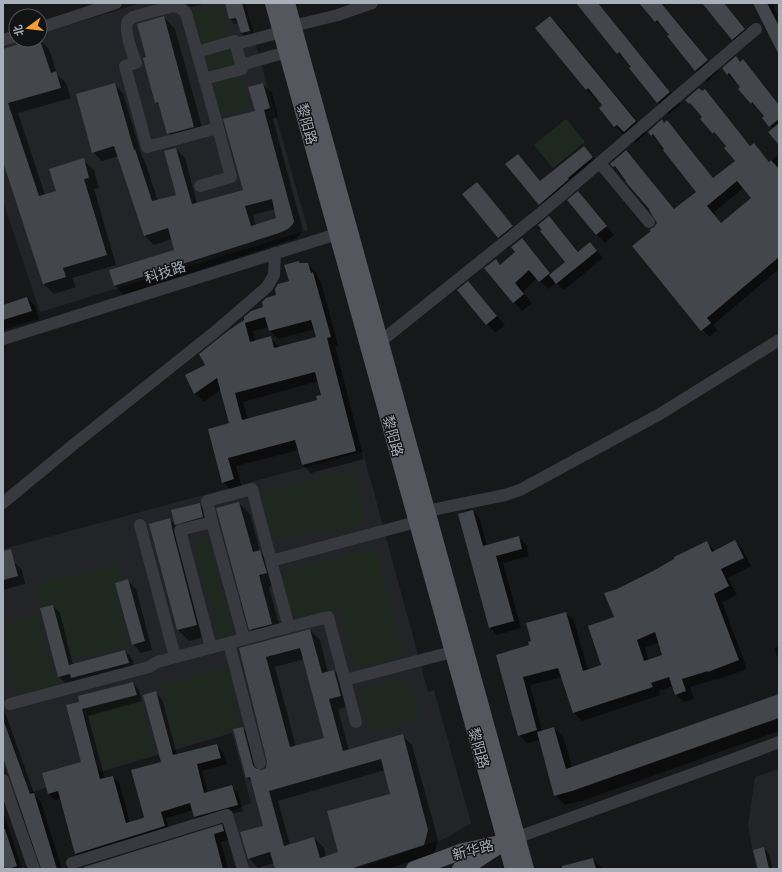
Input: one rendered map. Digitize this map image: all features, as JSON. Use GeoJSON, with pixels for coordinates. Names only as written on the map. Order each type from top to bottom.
{"type":"FeatureCollection","features":[{"type":"Feature","properties":{"kind":"main road","name":"黎阳路"},"geometry":{"type":"LineString","coordinates":[[273,3],[287,29],[380,342],[422,516],[452,652],[511,839],[526,869]]}},
{"type":"Feature","properties":{"kind":"main road","name":"黎阳路"},"geometry":{"type":"LineString","coordinates":[[287,3],[287,52],[337,234],[422,516],[511,839],[513,869]]}},
{"type":"Feature","properties":{"kind":"main road","name":"新华路"},"geometry":{"type":"LineString","coordinates":[[414,869],[463,852],[511,839]]}},
{"type":"Feature","properties":{"kind":"main road","name":"新华路"},"geometry":{"type":"LineString","coordinates":[[460,869],[468,866],[511,839]]}},
{"type":"Feature","properties":{"kind":"street"},"geometry":{"type":"LineString","coordinates":[[48,25],[116,3]]}},
{"type":"Feature","properties":{"kind":"street"},"geometry":{"type":"LineString","coordinates":[[197,52],[235,42],[236,44],[338,15],[372,3]]}},
{"type":"Feature","properties":{"kind":"street"},"geometry":{"type":"LineString","coordinates":[[200,186],[231,177],[218,128],[186,12],[173,6],[133,17],[128,21],[127,32],[136,63],[125,66],[147,147],[218,128]]}},
{"type":"Feature","properties":{"kind":"street"},"geometry":{"type":"LineString","coordinates":[[380,342],[542,212],[756,29]]}},
{"type":"Feature","properties":{"kind":"street"},"geometry":{"type":"LineString","coordinates":[[204,79],[242,69],[236,44]]}},
{"type":"Feature","properties":{"kind":"street"},"geometry":{"type":"LineString","coordinates":[[241,65],[287,52]]}},
{"type":"Feature","properties":{"kind":"street"},"geometry":{"type":"LineString","coordinates":[[600,163],[649,222]]}},
{"type":"Feature","properties":{"kind":"street","name":"科技路"},"geometry":{"type":"LineString","coordinates":[[3,339],[337,234]]}},
{"type":"Feature","properties":{"kind":"street"},"geometry":{"type":"LineString","coordinates":[[3,503],[216,331],[267,287],[274,275],[275,253]]}},
{"type":"Feature","properties":{"kind":"street"},"geometry":{"type":"LineString","coordinates":[[271,561],[422,516],[520,490],[660,414],[779,340]]}},
{"type":"Feature","properties":{"kind":"street"},"geometry":{"type":"LineString","coordinates":[[244,639],[207,501],[252,489],[288,627]]}},
{"type":"Feature","properties":{"kind":"street"},"geometry":{"type":"LineString","coordinates":[[211,648],[180,530],[212,522]]}},
{"type":"Feature","properties":{"kind":"street"},"geometry":{"type":"LineString","coordinates":[[140,524],[175,657]]}},
{"type":"Feature","properties":{"kind":"street"},"geometry":{"type":"LineString","coordinates":[[10,704],[148,667],[157,662],[175,657],[328,617],[356,722]]}},
{"type":"Feature","properties":{"kind":"street"},"geometry":{"type":"LineString","coordinates":[[229,643],[260,763]]}},
{"type":"Feature","properties":{"kind":"street"},"geometry":{"type":"LineString","coordinates":[[345,680],[452,652]]}},
{"type":"Feature","properties":{"kind":"street"},"geometry":{"type":"LineString","coordinates":[[511,839],[745,756],[779,742]]}},
{"type":"Feature","properties":{"kind":"street"},"geometry":{"type":"LineString","coordinates":[[3,780],[34,869]]}},
{"type":"Feature","properties":{"kind":"street"},"geometry":{"type":"LineString","coordinates":[[72,863],[227,815],[243,869]]}},
{"type":"Feature","properties":{"kind":"shaded area"},"geometry":{"type":"Polygon","coordinates":[[[141,3],[244,3],[308,230],[40,312],[3,201],[3,46],[8,44],[8,48],[48,48],[48,32],[141,3]]]}},
{"type":"Feature","properties":{"kind":"shaded area"},"geometry":{"type":"Polygon","coordinates":[[[218,4],[221,6],[229,35],[228,37],[202,45],[199,41],[191,14],[194,11],[218,4]]]}},
{"type":"Feature","properties":{"kind":"shaded area"},"geometry":{"type":"Polygon","coordinates":[[[232,49],[236,64],[210,72],[208,70],[204,58],[206,56],[232,49]]]}},
{"type":"Feature","properties":{"kind":"shaded area"},"geometry":{"type":"Polygon","coordinates":[[[240,75],[250,105],[248,107],[222,115],[219,114],[211,85],[213,82],[240,75]]]}},
{"type":"Feature","properties":{"kind":"shaded area"},"geometry":{"type":"Polygon","coordinates":[[[566,119],[585,142],[553,168],[534,145],[566,119]]]}},
{"type":"Feature","properties":{"kind":"shaded area"},"geometry":{"type":"Polygon","coordinates":[[[363,452],[428,692],[434,690],[471,823],[446,838],[357,869],[247,869],[229,812],[251,803],[232,733],[15,797],[3,763],[3,549],[363,452]]]}},
{"type":"Feature","properties":{"kind":"shaded area"},"geometry":{"type":"Polygon","coordinates":[[[352,468],[365,515],[363,523],[337,531],[322,530],[277,539],[274,538],[262,494],[352,468]]]}},
{"type":"Feature","properties":{"kind":"shaded area"},"geometry":{"type":"Polygon","coordinates":[[[205,537],[209,541],[232,628],[230,633],[223,635],[218,632],[195,545],[197,540],[205,537]]]}},
{"type":"Feature","properties":{"kind":"shaded area"},"geometry":{"type":"Polygon","coordinates":[[[368,548],[376,550],[378,553],[403,650],[395,658],[360,667],[354,661],[340,609],[307,618],[296,615],[290,607],[283,580],[284,576],[288,572],[368,548]]]}},
{"type":"Feature","properties":{"kind":"shaded area"},"geometry":{"type":"Polygon","coordinates":[[[118,563],[122,580],[113,583],[130,644],[70,660],[54,603],[41,607],[35,585],[118,563]]]}},
{"type":"Feature","properties":{"kind":"shaded area"},"geometry":{"type":"Polygon","coordinates":[[[38,615],[57,687],[18,698],[3,640],[3,624],[38,615]]]}},
{"type":"Feature","properties":{"kind":"shaded area"},"geometry":{"type":"Polygon","coordinates":[[[227,667],[243,727],[176,745],[160,685],[227,667]]]}},
{"type":"Feature","properties":{"kind":"shaded area"},"geometry":{"type":"Polygon","coordinates":[[[396,680],[413,691],[418,704],[420,717],[416,720],[372,732],[360,691],[396,680]]]}},
{"type":"Feature","properties":{"kind":"shaded area"},"geometry":{"type":"Polygon","coordinates":[[[139,697],[154,754],[103,767],[88,710],[139,697]]]}},
{"type":"Feature","properties":{"kind":"shaded area"},"geometry":{"type":"Polygon","coordinates":[[[779,769],[779,869],[756,869],[748,826],[755,777],[779,769]]]}},
{"type":"Feature","properties":{"kind":"building"},"geometry":{"type":"Polygon","coordinates":[[[225,3],[242,3],[250,31],[241,33],[236,18],[229,19],[225,3]]]}},
{"type":"Feature","properties":{"kind":"building"},"geometry":{"type":"Polygon","coordinates":[[[576,3],[598,3],[670,92],[657,103],[629,68],[631,67],[619,52],[617,54],[576,3]]]}},
{"type":"Feature","properties":{"kind":"building"},"geometry":{"type":"Polygon","coordinates":[[[639,3],[661,3],[708,60],[695,71],[667,36],[669,35],[657,20],[655,22],[639,3]]]}},
{"type":"Feature","properties":{"kind":"building"},"geometry":{"type":"Polygon","coordinates":[[[702,3],[724,3],[745,29],[732,40],[702,3]]]}},
{"type":"Feature","properties":{"kind":"building"},"geometry":{"type":"Polygon","coordinates":[[[753,3],[767,3],[779,26],[779,55],[753,3]]]}},
{"type":"Feature","properties":{"kind":"building"},"geometry":{"type":"Polygon","coordinates":[[[164,16],[194,127],[167,134],[158,102],[155,103],[143,58],[146,57],[137,24],[164,16]]]}},
{"type":"Feature","properties":{"kind":"building"},"geometry":{"type":"Polygon","coordinates":[[[550,16],[636,121],[624,132],[617,125],[614,127],[599,108],[602,105],[588,88],[586,90],[535,28],[550,16]]]}},
{"type":"Feature","properties":{"kind":"building"},"geometry":{"type":"Polygon","coordinates":[[[8,47],[43,48],[51,73],[56,71],[61,88],[8,103],[39,196],[56,191],[49,169],[84,158],[89,178],[84,179],[107,255],[63,268],[66,277],[43,284],[3,162],[3,49],[8,47]]]}},
{"type":"Feature","properties":{"kind":"building"},"geometry":{"type":"Polygon","coordinates":[[[736,56],[740,62],[743,59],[779,105],[779,119],[769,127],[762,118],[764,116],[738,89],[740,87],[729,73],[727,75],[722,68],[736,56]]]}},
{"type":"Feature","properties":{"kind":"building"},"geometry":{"type":"Polygon","coordinates":[[[115,83],[134,150],[135,149],[152,201],[176,195],[164,151],[176,148],[192,204],[243,190],[223,119],[255,111],[248,87],[263,83],[270,108],[264,110],[294,221],[293,224],[288,229],[279,233],[114,286],[109,270],[174,250],[168,228],[144,236],[114,146],[92,153],[76,94],[115,83]],[[272,199],[245,206],[251,226],[276,218],[272,199]]]}},
{"type":"Feature","properties":{"kind":"building"},"geometry":{"type":"Polygon","coordinates":[[[699,88],[702,91],[705,89],[750,146],[754,143],[769,162],[771,160],[779,169],[779,257],[707,318],[711,323],[701,331],[632,246],[651,231],[649,230],[657,223],[650,210],[625,181],[615,166],[613,167],[610,164],[626,150],[674,209],[696,192],[663,150],[664,149],[653,134],[651,136],[648,132],[662,119],[664,123],[667,120],[713,178],[735,161],[724,148],[726,146],[700,119],[702,117],[690,103],[689,104],[685,100],[699,88]],[[737,181],[707,206],[721,223],[751,198],[737,181]]]}},
{"type":"Feature","properties":{"kind":"building"},"geometry":{"type":"Polygon","coordinates":[[[779,123],[779,145],[768,132],[779,123]]]}},
{"type":"Feature","properties":{"kind":"building"},"geometry":{"type":"Polygon","coordinates":[[[584,146],[593,157],[539,205],[505,164],[518,154],[540,181],[584,146]]]}},
{"type":"Feature","properties":{"kind":"building"},"geometry":{"type":"Polygon","coordinates":[[[477,182],[513,226],[498,238],[462,194],[477,182]]]}},
{"type":"Feature","properties":{"kind":"building"},"geometry":{"type":"Polygon","coordinates":[[[578,191],[607,226],[596,235],[567,200],[578,191]]]}},
{"type":"Feature","properties":{"kind":"building"},"geometry":{"type":"Polygon","coordinates":[[[549,216],[578,252],[590,242],[597,251],[556,284],[549,275],[565,262],[540,231],[542,230],[538,225],[549,216]]]}},
{"type":"Feature","properties":{"kind":"building"},"geometry":{"type":"Polygon","coordinates":[[[522,238],[550,273],[539,282],[529,270],[515,283],[524,294],[513,303],[484,268],[496,259],[500,265],[515,252],[511,247],[522,238]]]}},
{"type":"Feature","properties":{"kind":"building"},"geometry":{"type":"Polygon","coordinates":[[[299,261],[299,263],[308,263],[311,273],[313,272],[331,337],[327,338],[356,451],[302,465],[295,440],[228,458],[234,479],[222,483],[208,429],[229,423],[217,378],[194,394],[185,375],[205,365],[199,354],[244,320],[244,317],[251,311],[263,307],[262,302],[266,298],[276,295],[275,289],[278,284],[289,281],[284,265],[299,261]],[[265,317],[245,323],[250,342],[271,336],[274,348],[316,337],[311,320],[269,331],[265,317]],[[315,372],[235,393],[242,420],[317,400],[316,396],[321,395],[315,372]]]}},
{"type":"Feature","properties":{"kind":"building"},"geometry":{"type":"Polygon","coordinates":[[[468,281],[497,316],[486,325],[457,290],[468,281]]]}},
{"type":"Feature","properties":{"kind":"building"},"geometry":{"type":"Polygon","coordinates":[[[27,297],[32,311],[3,320],[3,305],[27,297]]]}},
{"type":"Feature","properties":{"kind":"building"},"geometry":{"type":"Polygon","coordinates":[[[239,502],[253,552],[260,550],[267,573],[259,575],[272,624],[249,630],[216,508],[239,502]]]}},
{"type":"Feature","properties":{"kind":"building"},"geometry":{"type":"Polygon","coordinates":[[[200,503],[203,517],[175,525],[171,510],[200,503]]]}},
{"type":"Feature","properties":{"kind":"building"},"geometry":{"type":"Polygon","coordinates":[[[473,510],[483,546],[519,536],[522,549],[496,556],[514,621],[489,628],[458,514],[473,510]]]}},
{"type":"Feature","properties":{"kind":"building"},"geometry":{"type":"Polygon","coordinates":[[[170,518],[197,625],[177,630],[149,524],[170,518]]]}},
{"type":"Feature","properties":{"kind":"building"},"geometry":{"type":"Polygon","coordinates":[[[735,540],[744,558],[721,569],[729,586],[714,594],[739,660],[708,672],[682,679],[686,691],[675,695],[669,677],[651,683],[653,687],[573,713],[558,668],[523,677],[537,730],[518,736],[496,655],[529,645],[528,642],[531,641],[526,623],[566,612],[583,671],[601,665],[588,626],[614,617],[604,593],[617,589],[653,571],[674,559],[674,557],[707,541],[712,552],[735,540]],[[655,632],[637,640],[644,661],[662,655],[655,632]]]}},
{"type":"Feature","properties":{"kind":"building"},"geometry":{"type":"Polygon","coordinates":[[[11,549],[18,576],[3,580],[3,551],[11,549]]]}},
{"type":"Feature","properties":{"kind":"building"},"geometry":{"type":"Polygon","coordinates":[[[128,579],[145,641],[132,645],[115,583],[128,579]]]}},
{"type":"Feature","properties":{"kind":"building"},"geometry":{"type":"Polygon","coordinates":[[[53,605],[69,665],[125,650],[129,663],[71,678],[70,674],[58,677],[40,608],[53,605]]]}},
{"type":"Feature","properties":{"kind":"building"},"geometry":{"type":"Polygon","coordinates":[[[310,629],[322,673],[334,670],[341,696],[329,699],[343,751],[403,734],[428,830],[424,845],[350,869],[275,869],[270,852],[248,859],[240,832],[263,826],[250,777],[246,778],[233,729],[243,727],[255,768],[262,770],[266,768],[267,762],[239,648],[310,629]],[[300,648],[266,657],[290,747],[324,738],[300,648]],[[381,759],[269,791],[284,846],[314,837],[320,858],[338,852],[327,811],[390,794],[381,759]]]}},
{"type":"Feature","properties":{"kind":"building"},"geometry":{"type":"Polygon","coordinates":[[[133,682],[137,695],[82,709],[100,779],[113,776],[126,823],[144,817],[131,770],[161,762],[143,695],[156,691],[173,755],[217,744],[221,758],[197,764],[204,793],[232,785],[238,805],[194,817],[190,803],[161,812],[165,826],[75,854],[58,791],[48,794],[42,773],[81,762],[66,705],[79,702],[78,696],[133,682]]]}},
{"type":"Feature","properties":{"kind":"building"},"geometry":{"type":"Polygon","coordinates":[[[779,694],[779,718],[554,796],[537,732],[554,727],[566,769],[779,694]]]}},
{"type":"Feature","properties":{"kind":"building"},"geometry":{"type":"Polygon","coordinates":[[[4,722],[30,794],[34,793],[57,869],[41,869],[3,757],[4,722]]]}},
{"type":"Feature","properties":{"kind":"building"},"geometry":{"type":"Polygon","coordinates":[[[222,824],[224,831],[214,834],[223,869],[85,869],[84,867],[222,824]]]}},
{"type":"Feature","properties":{"kind":"building"},"geometry":{"type":"Polygon","coordinates":[[[3,829],[5,829],[17,866],[8,869],[5,869],[3,864],[3,829]]]}},
{"type":"Feature","properties":{"kind":"building"},"geometry":{"type":"Polygon","coordinates":[[[764,847],[769,869],[758,869],[753,850],[764,847]]]}},
{"type":"Feature","properties":{"kind":"building"},"geometry":{"type":"Polygon","coordinates":[[[593,858],[596,869],[562,869],[562,866],[593,858]]]}}]}
